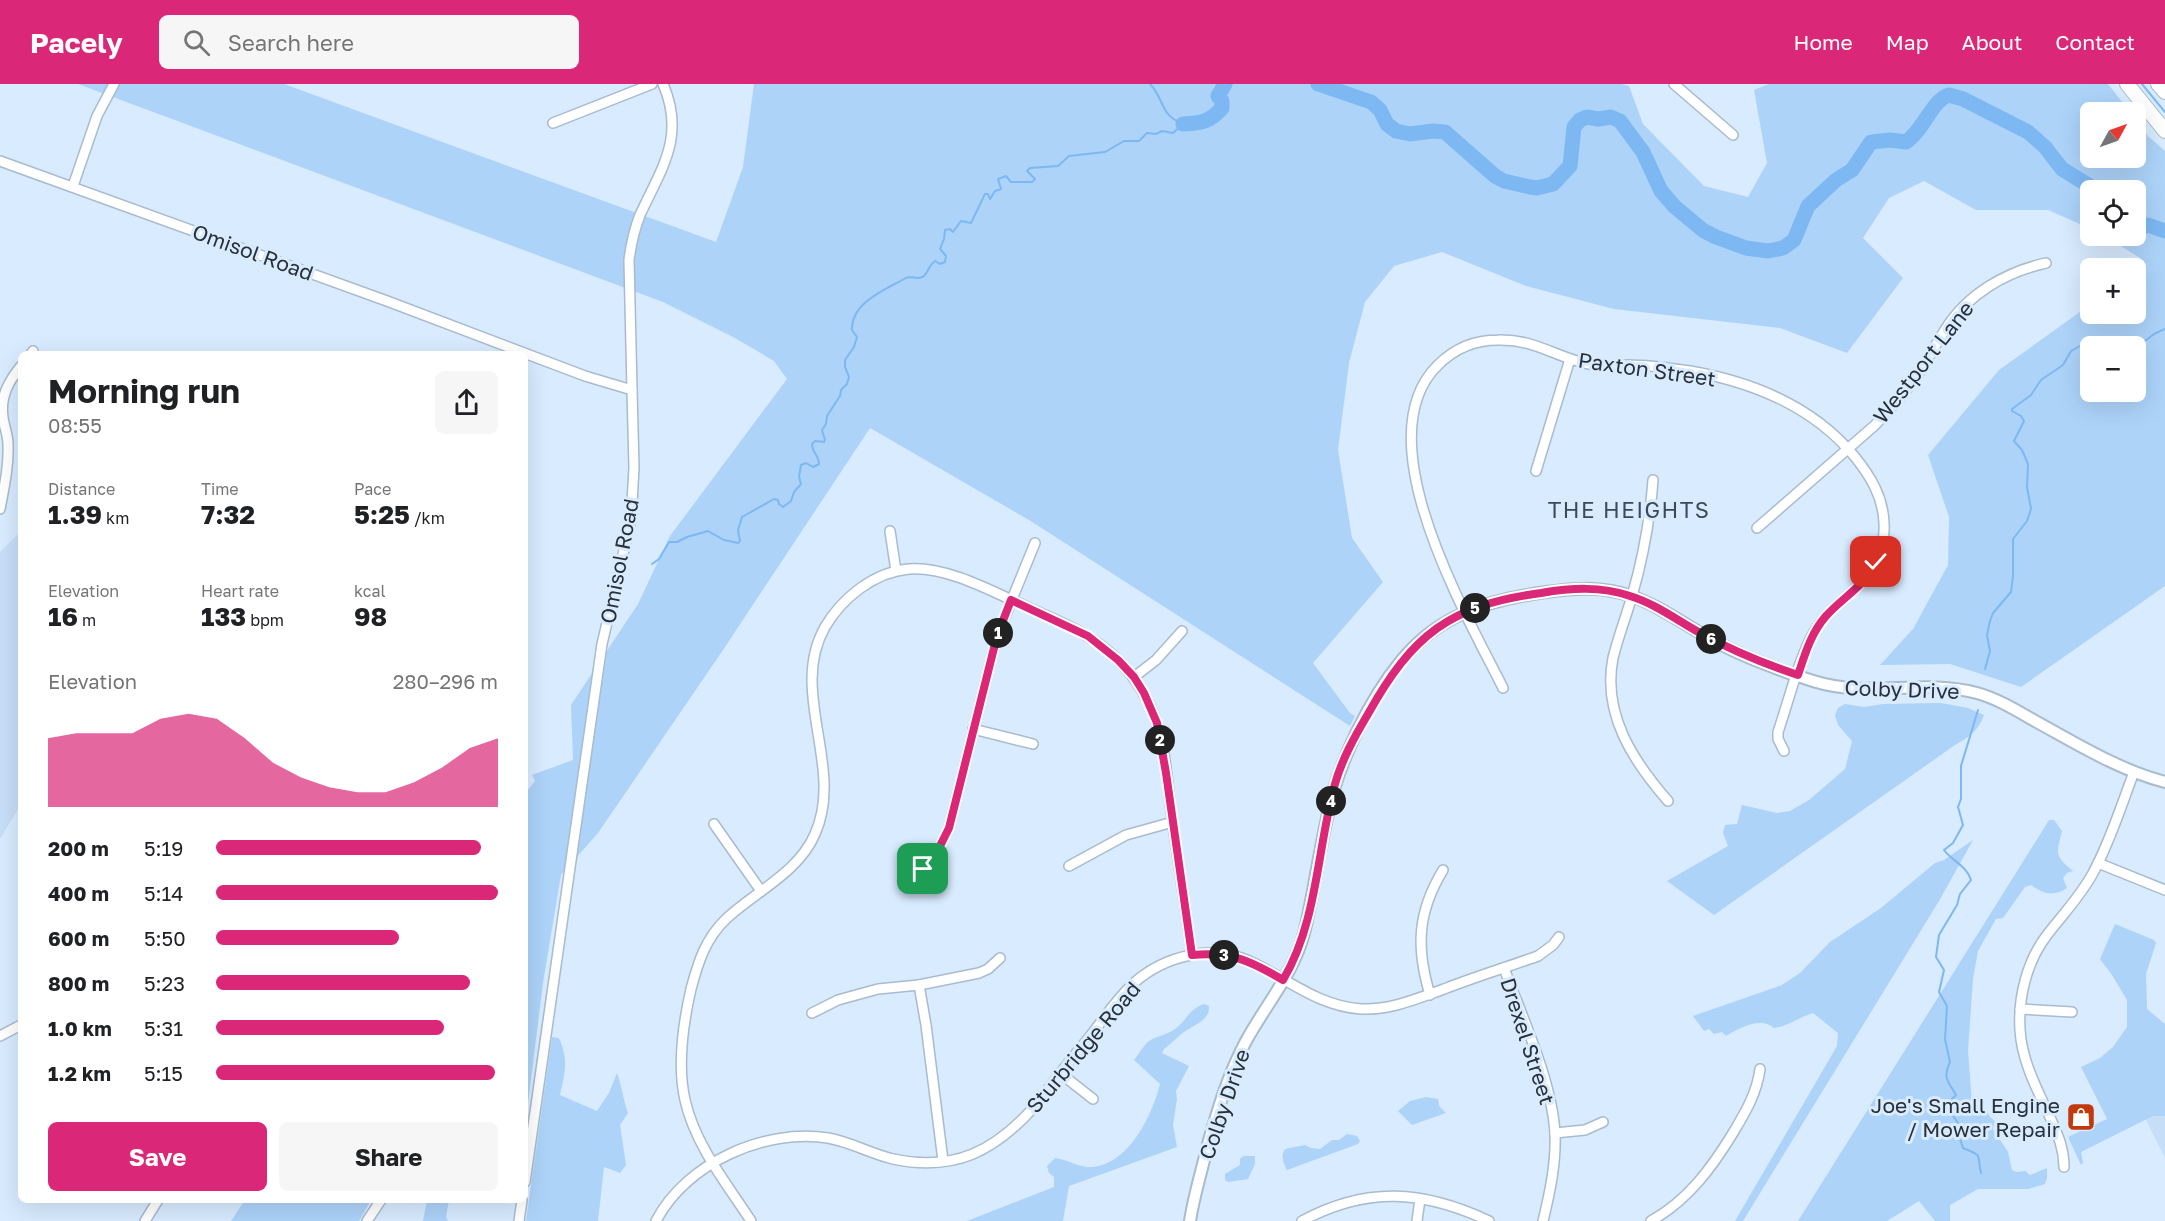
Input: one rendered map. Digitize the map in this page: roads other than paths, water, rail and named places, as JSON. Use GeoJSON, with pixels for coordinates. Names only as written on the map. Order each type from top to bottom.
{"type":"FeatureCollection","features":[{"type":"Feature","properties":{"kind":"main road"},"geometry":{"type":"LineString","coordinates":[[2127,84],[2165,131]]}},
{"type":"Feature","properties":{"kind":"main road"},"geometry":{"type":"LineString","coordinates":[[2158,84],[2165,92]]}},
{"type":"Feature","properties":{"kind":"street"},"geometry":{"type":"LineString","coordinates":[[73,186],[102,106],[114,84]]}},
{"type":"Feature","properties":{"kind":"street"},"geometry":{"type":"LineString","coordinates":[[553,123],[652,84]]}},
{"type":"Feature","properties":{"kind":"street"},"geometry":{"type":"LineString","coordinates":[[632,390],[629,260],[640,216],[660,176],[671,144],[671,107],[663,84]]}},
{"type":"Feature","properties":{"kind":"street"},"geometry":{"type":"LineString","coordinates":[[1674,84],[1733,135]]}},
{"type":"Feature","properties":{"kind":"street","name":"Omisol Road"},"geometry":{"type":"LineString","coordinates":[[0,160],[518,351]]}},
{"type":"Feature","properties":{"kind":"street","name":"Westport Lane"},"geometry":{"type":"LineString","coordinates":[[1757,528],[1874,426],[1907,389],[1930,356],[1945,328],[1968,301],[1995,282],[2024,269],[2046,263]]}},
{"type":"Feature","properties":{"kind":"street","name":"Paxton Street"},"geometry":{"type":"LineString","coordinates":[[1503,688],[1432,536],[1418,492],[1412,452],[1412,424],[1419,391],[1433,369],[1445,358],[1465,345],[1480,342],[1513,340],[1531,343],[1570,359],[1600,366],[1647,366],[1689,371],[1742,384],[1777,397],[1802,410],[1825,426],[1848,449],[1868,473],[1879,495],[1884,522],[1882,547],[1873,568],[1860,586],[1835,607],[1809,641],[1779,732],[1778,739],[1784,751]]}},
{"type":"Feature","properties":{"kind":"street","name":"Omisol Road"},"geometry":{"type":"LineString","coordinates":[[528,355],[632,390],[634,468],[631,520],[602,644],[528,1160]]}},
{"type":"Feature","properties":{"kind":"street"},"geometry":{"type":"LineString","coordinates":[[1536,471],[1570,359]]}},
{"type":"Feature","properties":{"kind":"street"},"geometry":{"type":"LineString","coordinates":[[0,510],[7,471],[8,444],[3,419],[3,398],[11,378],[18,370]]}},
{"type":"Feature","properties":{"kind":"street"},"geometry":{"type":"LineString","coordinates":[[1653,480],[1647,535],[1613,658],[1612,685],[1613,702],[1630,752],[1668,801]]}},
{"type":"Feature","properties":{"kind":"street"},"geometry":{"type":"LineString","coordinates":[[890,531],[896,572]]}},
{"type":"Feature","properties":{"kind":"street"},"geometry":{"type":"LineString","coordinates":[[923,869],[938,850],[949,828],[997,636],[1035,543]]}},
{"type":"Feature","properties":{"kind":"street"},"geometry":{"type":"LineString","coordinates":[[751,1221],[713,1163],[690,1118],[682,1085],[682,1049],[689,998],[696,968],[708,941],[726,919],[801,858],[813,840],[824,802],[825,772],[813,694],[812,668],[819,640],[833,615],[845,601],[871,581],[909,569],[935,571],[979,586],[1088,636],[1118,660],[1134,677],[1157,723],[1192,955]]}},
{"type":"Feature","properties":{"kind":"street","name":"Colby Drive"},"geometry":{"type":"LineString","coordinates":[[1190,1221],[1198,1183],[1228,1079],[1250,1034],[1283,980],[1302,941],[1329,806],[1340,770],[1352,742],[1381,690],[1408,653],[1438,627],[1466,613],[1501,599],[1562,590],[1597,589],[1632,596],[1735,652],[1824,684],[1856,690],[1944,687],[1981,695],[2002,703],[2103,758],[2134,772],[2165,782]]}},
{"type":"Feature","properties":{"kind":"street"},"geometry":{"type":"LineString","coordinates":[[1134,677],[1156,660],[1182,631]]}},
{"type":"Feature","properties":{"kind":"street"},"geometry":{"type":"LineString","coordinates":[[973,729],[1033,744]]}},
{"type":"Feature","properties":{"kind":"street"},"geometry":{"type":"LineString","coordinates":[[2064,1167],[2062,1145],[2022,1052],[2019,1027],[2025,979],[2038,949],[2081,894],[2098,863],[2134,772]]}},
{"type":"Feature","properties":{"kind":"street"},"geometry":{"type":"LineString","coordinates":[[1069,866],[1126,835],[1173,822]]}},
{"type":"Feature","properties":{"kind":"street"},"geometry":{"type":"LineString","coordinates":[[714,824],[761,891]]}},
{"type":"Feature","properties":{"kind":"street"},"geometry":{"type":"LineString","coordinates":[[2098,863],[2165,890]]}},
{"type":"Feature","properties":{"kind":"street"},"geometry":{"type":"LineString","coordinates":[[1430,995],[1421,958],[1421,923],[1429,895],[1443,870]]}},
{"type":"Feature","properties":{"kind":"street","name":"Sturbridge Road"},"geometry":{"type":"LineString","coordinates":[[657,1221],[678,1191],[713,1163],[742,1149],[769,1141],[802,1136],[845,1142],[893,1159],[913,1161],[943,1161],[976,1153],[997,1141],[1021,1121],[1135,982],[1157,967],[1192,955],[1209,953],[1236,957],[1256,964],[1324,1001],[1355,1008],[1372,1009],[1398,1006],[1538,956],[1553,945],[1559,937]]}},
{"type":"Feature","properties":{"kind":"street"},"geometry":{"type":"LineString","coordinates":[[812,1013],[858,993],[919,985],[979,973],[988,969],[1000,958]]}},
{"type":"Feature","properties":{"kind":"street","name":"Drexel Street"},"geometry":{"type":"LineString","coordinates":[[1504,968],[1551,1100],[1555,1133],[1554,1174],[1543,1221]]}},
{"type":"Feature","properties":{"kind":"street"},"geometry":{"type":"LineString","coordinates":[[919,985],[943,1161]]}},
{"type":"Feature","properties":{"kind":"street"},"geometry":{"type":"LineString","coordinates":[[2020,1009],[2072,1012]]}},
{"type":"Feature","properties":{"kind":"street"},"geometry":{"type":"LineString","coordinates":[[0,1036],[18,1027]]}},
{"type":"Feature","properties":{"kind":"street"},"geometry":{"type":"LineString","coordinates":[[1651,1221],[1683,1198],[1717,1160],[1752,1100],[1760,1069]]}},
{"type":"Feature","properties":{"kind":"street"},"geometry":{"type":"LineString","coordinates":[[1060,1073],[1093,1099]]}},
{"type":"Feature","properties":{"kind":"street"},"geometry":{"type":"LineString","coordinates":[[1555,1133],[1586,1130],[1603,1122]]}},
{"type":"Feature","properties":{"kind":"street"},"geometry":{"type":"LineString","coordinates":[[1302,1221],[1337,1205],[1360,1198],[1383,1196],[1449,1204],[1489,1221]]}},
{"type":"Feature","properties":{"kind":"street"},"geometry":{"type":"LineString","coordinates":[[1417,1221],[1420,1199]]}},
{"type":"Feature","properties":{"kind":"street"},"geometry":{"type":"LineString","coordinates":[[145,1221],[156,1203]]}},
{"type":"Feature","properties":{"kind":"street"},"geometry":{"type":"LineString","coordinates":[[367,1221],[379,1203]]}},
{"type":"Feature","properties":{"kind":"street"},"geometry":{"type":"LineString","coordinates":[[519,1221],[522,1203]]}},
{"type":"Feature","properties":{"kind":"waterway"},"geometry":{"type":"LineString","coordinates":[[1150,84],[1171,117],[1183,123]]}},
{"type":"Feature","properties":{"kind":"waterway"},"geometry":{"type":"LineString","coordinates":[[1183,124],[1205,121],[1218,113],[1222,108],[1222,101],[1218,96],[1225,84]]}},
{"type":"Feature","properties":{"kind":"waterway"},"geometry":{"type":"LineString","coordinates":[[1318,84],[1371,102],[1380,110],[1387,124],[1396,131],[1410,134],[1445,132],[1495,176],[1504,181],[1537,188],[1553,184],[1570,166],[1574,127],[1580,120],[1587,117],[1598,119],[1611,117],[1620,121],[1643,152],[1661,191],[1675,207],[1704,231],[1716,237],[1746,248],[1768,251],[1783,248],[1794,240],[1808,206],[1836,180],[1852,170],[1871,142],[1890,140],[1906,142],[1918,131],[1938,102],[1949,95],[1963,99],[2028,132],[2045,147],[2062,169],[2080,180]]}},
{"type":"Feature","properties":{"kind":"waterway"},"geometry":{"type":"LineString","coordinates":[[2142,84],[2165,112]]}},
{"type":"Feature","properties":{"kind":"waterway"},"geometry":{"type":"LineString","coordinates":[[652,564],[659,559],[669,542],[677,542],[708,531],[724,540],[738,543],[740,541],[738,530],[742,517],[774,499],[778,500],[783,507],[791,501],[794,492],[801,484],[799,477],[801,465],[806,463],[813,467],[819,464],[812,444],[815,441],[824,442],[822,430],[827,416],[840,396],[841,390],[847,384],[849,377],[845,360],[854,347],[857,337],[852,330],[857,312],[880,292],[906,278],[922,277],[935,261],[940,264],[945,262],[946,256],[940,249],[945,230],[950,229],[953,232],[961,221],[971,223],[985,194],[988,194],[990,199],[995,191],[1001,189],[998,179],[1006,176],[1011,182],[1032,182],[1035,179],[1027,171],[1030,168],[1058,166],[1069,156],[1105,152],[1124,141],[1139,141],[1147,133],[1156,134],[1162,131],[1173,133],[1183,124]]}},
{"type":"Feature","properties":{"kind":"waterway"},"geometry":{"type":"LineString","coordinates":[[2146,226],[2165,231]]}},
{"type":"Feature","properties":{"kind":"waterway"},"geometry":{"type":"LineString","coordinates":[[2146,340],[2165,329]]}},
{"type":"Feature","properties":{"kind":"waterway"},"geometry":{"type":"LineString","coordinates":[[1985,669],[1990,651],[1987,635],[1990,621],[1993,613],[2011,592],[2013,539],[2027,521],[2031,509],[2027,487],[2028,464],[2022,450],[2014,441],[2024,421],[2012,409],[2031,395],[2041,380],[2063,365],[2071,351],[2080,346]]}},
{"type":"Feature","properties":{"kind":"waterway"},"geometry":{"type":"LineString","coordinates":[[1978,710],[1961,766],[1961,799],[1958,807],[1963,825],[1953,843],[1944,850],[1963,867],[1971,880],[1960,894],[1957,905],[1939,935],[1936,957],[1944,970],[1939,992],[1947,1006],[1945,1039],[1950,1062],[1947,1076],[1956,1095],[1947,1107],[1962,1129],[1960,1139],[1963,1148],[1978,1156],[1981,1173]]}},
{"type":"Feature","properties":{"kind":"place","name":"Joe's Small Engine / Mower Repair"},"geometry":{"type":"Point","coordinates":[2081,1117]}},
{"type":"Feature","properties":{"kind":"district","name":"THE HEIGHTS"},"geometry":{"type":"Point","coordinates":[1629,509]}}]}
